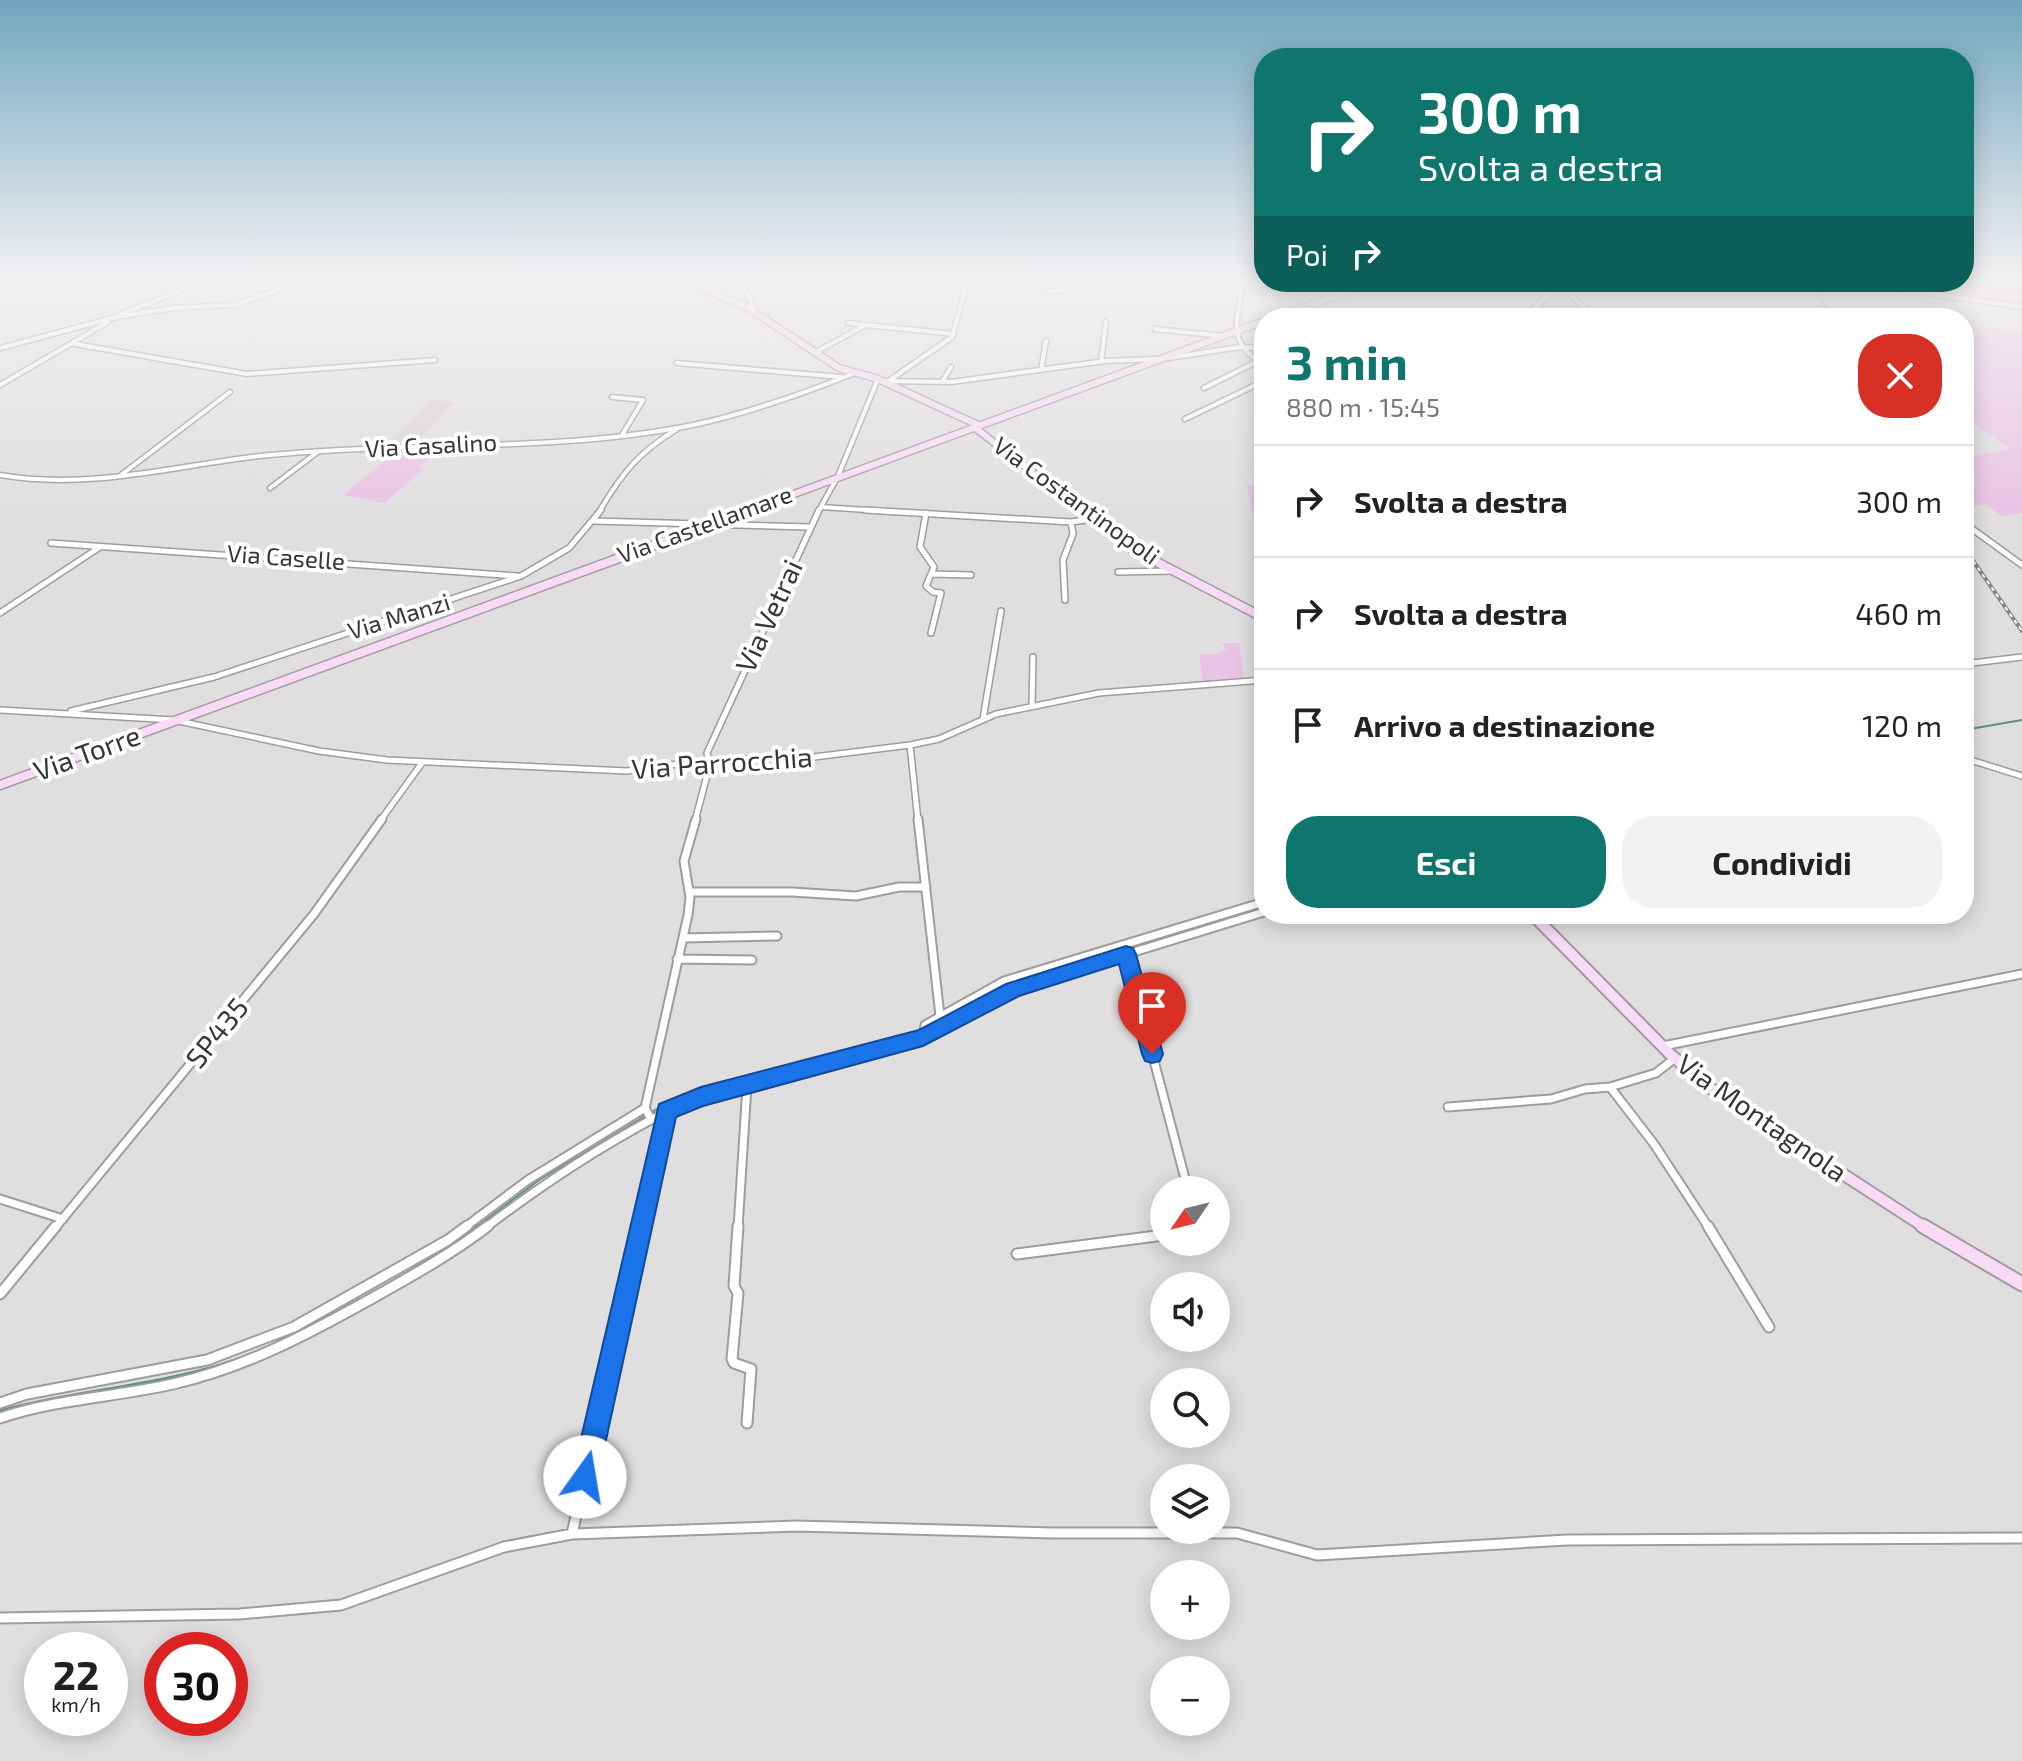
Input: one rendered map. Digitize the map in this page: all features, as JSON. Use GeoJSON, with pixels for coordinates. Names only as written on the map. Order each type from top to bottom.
{"type":"FeatureCollection","features":[{"type":"Feature","properties":{"kind":"main road","name":"Via Costantinopoli"},"geometry":{"type":"LineString","coordinates":[[821,357],[839,368],[883,380],[976,426],[1132,549],[1254,613]]}},
{"type":"Feature","properties":{"kind":"main road","name":"Via Castellamare"},"geometry":{"type":"LineString","coordinates":[[174,720],[1166,357]]}},
{"type":"Feature","properties":{"kind":"main road","name":"Via Torre"},"geometry":{"type":"LineString","coordinates":[[0,785],[174,720]]}},
{"type":"Feature","properties":{"kind":"main road","name":"Via Montagnola"},"geometry":{"type":"LineString","coordinates":[[1541,924],[1675,1058],[1749,1115],[1946,1241],[2022,1284]]}},
{"type":"Feature","properties":{"kind":"street"},"geometry":{"type":"LineString","coordinates":[[0,385],[51,357]]}},
{"type":"Feature","properties":{"kind":"street"},"geometry":{"type":"LineString","coordinates":[[151,357],[247,374],[435,360]]}},
{"type":"Feature","properties":{"kind":"street"},"geometry":{"type":"LineString","coordinates":[[883,380],[918,357]]}},
{"type":"Feature","properties":{"kind":"street"},"geometry":{"type":"LineString","coordinates":[[1041,370],[1043,357]]}},
{"type":"Feature","properties":{"kind":"street"},"geometry":{"type":"LineString","coordinates":[[1101,362],[1102,357]]}},
{"type":"Feature","properties":{"kind":"street"},"geometry":{"type":"LineString","coordinates":[[883,380],[942,382],[1101,362],[1173,357]]}},
{"type":"Feature","properties":{"kind":"street"},"geometry":{"type":"LineString","coordinates":[[677,363],[845,377]]}},
{"type":"Feature","properties":{"kind":"street"},"geometry":{"type":"LineString","coordinates":[[1204,388],[1254,363]]}},
{"type":"Feature","properties":{"kind":"street"},"geometry":{"type":"LineString","coordinates":[[942,382],[951,367]]}},
{"type":"Feature","properties":{"kind":"street","name":"Via Casalino"},"geometry":{"type":"LineString","coordinates":[[0,475],[49,482],[119,477],[258,456],[622,435],[680,427],[760,407],[855,373]]}},
{"type":"Feature","properties":{"kind":"street","name":"Via Vetrai"},"geometry":{"type":"LineString","coordinates":[[648,1113],[688,915],[689,892],[684,861],[707,780],[710,764],[707,760],[726,707],[809,527],[838,476],[883,380]]}},
{"type":"Feature","properties":{"kind":"street"},"geometry":{"type":"LineString","coordinates":[[1185,419],[1254,386]]}},
{"type":"Feature","properties":{"kind":"street"},"geometry":{"type":"LineString","coordinates":[[119,477],[230,392]]}},
{"type":"Feature","properties":{"kind":"street"},"geometry":{"type":"LineString","coordinates":[[612,397],[643,400],[622,435]]}},
{"type":"Feature","properties":{"kind":"street","name":"Via Manzi"},"geometry":{"type":"LineString","coordinates":[[62,713],[214,677],[521,576],[569,548],[594,521],[619,478],[646,448],[680,427]]}},
{"type":"Feature","properties":{"kind":"street"},"geometry":{"type":"LineString","coordinates":[[270,488],[319,451]]}},
{"type":"Feature","properties":{"kind":"street"},"geometry":{"type":"LineString","coordinates":[[821,507],[1071,522],[1093,519]]}},
{"type":"Feature","properties":{"kind":"street"},"geometry":{"type":"LineString","coordinates":[[926,513],[920,547],[934,567],[926,586],[933,592],[941,593],[931,633]]}},
{"type":"Feature","properties":{"kind":"street"},"geometry":{"type":"LineString","coordinates":[[594,521],[809,527]]}},
{"type":"Feature","properties":{"kind":"street"},"geometry":{"type":"LineString","coordinates":[[1065,600],[1063,560],[1073,534],[1071,522]]}},
{"type":"Feature","properties":{"kind":"street"},"geometry":{"type":"LineString","coordinates":[[1974,530],[2022,565]]}},
{"type":"Feature","properties":{"kind":"street","name":"Via Caselle"},"geometry":{"type":"LineString","coordinates":[[51,543],[521,576]]}},
{"type":"Feature","properties":{"kind":"street"},"geometry":{"type":"LineString","coordinates":[[0,613],[100,547]]}},
{"type":"Feature","properties":{"kind":"street"},"geometry":{"type":"LineString","coordinates":[[1118,572],[1173,571]]}},
{"type":"Feature","properties":{"kind":"street"},"geometry":{"type":"LineString","coordinates":[[932,574],[971,575]]}},
{"type":"Feature","properties":{"kind":"street"},"geometry":{"type":"LineString","coordinates":[[983,719],[1001,611]]}},
{"type":"Feature","properties":{"kind":"street"},"geometry":{"type":"LineString","coordinates":[[1032,706],[1033,657]]}},
{"type":"Feature","properties":{"kind":"street"},"geometry":{"type":"LineString","coordinates":[[1974,663],[2022,657]]}},
{"type":"Feature","properties":{"kind":"street","name":"Via Parrocchia"},"geometry":{"type":"LineString","coordinates":[[0,710],[174,720],[319,751],[422,763],[627,771],[707,760],[814,757],[910,745],[939,739],[983,719],[1032,706],[1124,690],[1254,681]]}},
{"type":"Feature","properties":{"kind":"street"},"geometry":{"type":"LineString","coordinates":[[910,745],[940,1016]]}},
{"type":"Feature","properties":{"kind":"street"},"geometry":{"type":"LineString","coordinates":[[1974,761],[2022,776]]}},
{"type":"Feature","properties":{"kind":"street","name":"SP435"},"geometry":{"type":"LineString","coordinates":[[0,1294],[314,914],[422,763]]}},
{"type":"Feature","properties":{"kind":"street"},"geometry":{"type":"LineString","coordinates":[[689,892],[792,892],[856,896],[899,887],[926,887]]}},
{"type":"Feature","properties":{"kind":"street"},"geometry":{"type":"LineString","coordinates":[[924,1034],[925,1025],[1004,981],[1254,905]]}},
{"type":"Feature","properties":{"kind":"street"},"geometry":{"type":"LineString","coordinates":[[0,1403],[27,1394],[207,1360],[308,1328],[448,1240],[528,1180],[648,1113],[667,1111],[701,1097],[924,1034],[1013,989],[1254,915]]}},
{"type":"Feature","properties":{"kind":"street"},"geometry":{"type":"LineString","coordinates":[[683,938],[777,936]]}},
{"type":"Feature","properties":{"kind":"street"},"geometry":{"type":"LineString","coordinates":[[1126,954],[1184,1176]]}},
{"type":"Feature","properties":{"kind":"street"},"geometry":{"type":"LineString","coordinates":[[677,959],[752,960]]}},
{"type":"Feature","properties":{"kind":"street"},"geometry":{"type":"LineString","coordinates":[[1663,1046],[2022,974]]}},
{"type":"Feature","properties":{"kind":"street"},"geometry":{"type":"LineString","coordinates":[[1448,1107],[1551,1099],[1585,1089],[1610,1087],[1656,1073],[1675,1058]]}},
{"type":"Feature","properties":{"kind":"street"},"geometry":{"type":"LineString","coordinates":[[747,1086],[732,1359],[751,1369],[747,1423]]}},
{"type":"Feature","properties":{"kind":"street"},"geometry":{"type":"LineString","coordinates":[[1610,1087],[1631,1111],[1666,1163],[1769,1327]]}},
{"type":"Feature","properties":{"kind":"street"},"geometry":{"type":"LineString","coordinates":[[572,1534],[667,1111]]}},
{"type":"Feature","properties":{"kind":"street"},"geometry":{"type":"LineString","coordinates":[[0,1418],[29,1408],[172,1384],[214,1373],[454,1252],[543,1184],[648,1113]]}},
{"type":"Feature","properties":{"kind":"street"},"geometry":{"type":"LineString","coordinates":[[0,1199],[63,1219]]}},
{"type":"Feature","properties":{"kind":"street"},"geometry":{"type":"LineString","coordinates":[[1017,1254],[1150,1236]]}},
{"type":"Feature","properties":{"kind":"street"},"geometry":{"type":"LineString","coordinates":[[0,1618],[240,1614],[341,1605],[504,1547],[572,1534],[797,1526],[1053,1533],[1237,1533],[1317,1555],[1567,1540],[2022,1538]]}},
{"type":"Feature","properties":{"kind":"shaded area"},"geometry":{"type":"Polygon","coordinates":[[[1974,357],[2022,357],[2022,513],[2002,516],[1985,504],[1974,506],[1974,455],[2010,449],[1974,424],[1974,357]]]}},
{"type":"Feature","properties":{"kind":"shaded area"},"geometry":{"type":"Polygon","coordinates":[[[431,400],[455,402],[410,448],[382,449],[431,400]]]}},
{"type":"Feature","properties":{"kind":"shaded area"},"geometry":{"type":"Polygon","coordinates":[[[398,450],[431,456],[418,468],[424,469],[384,503],[343,495],[398,450]]]}},
{"type":"Feature","properties":{"kind":"shaded area"},"geometry":{"type":"Polygon","coordinates":[[[1247,485],[1254,485],[1254,519],[1247,485]]]}},
{"type":"Feature","properties":{"kind":"shaded area"},"geometry":{"type":"Polygon","coordinates":[[[1222,643],[1239,643],[1244,679],[1222,678],[1203,682],[1199,654],[1220,654],[1220,651],[1227,650],[1222,643]]]}},
{"type":"Feature","properties":{"kind":"waterway"},"geometry":{"type":"LineString","coordinates":[[1974,728],[2022,720]]}},
{"type":"Feature","properties":{"kind":"waterway"},"geometry":{"type":"LineString","coordinates":[[939,1024],[1009,987],[1254,910]]}},
{"type":"Feature","properties":{"kind":"waterway"},"geometry":{"type":"LineString","coordinates":[[475,1228],[539,1180],[660,1107],[713,1087],[794,1069],[923,1032]]}},
{"type":"Feature","properties":{"kind":"waterway"},"geometry":{"type":"LineString","coordinates":[[457,1242],[478,1226]]}},
{"type":"Feature","properties":{"kind":"waterway"},"geometry":{"type":"LineString","coordinates":[[0,1411],[193,1372],[251,1354],[310,1328],[452,1246]]}},
{"type":"Feature","properties":{"kind":"railway"},"geometry":{"type":"LineString","coordinates":[[1974,562],[2022,631]]}},
{"type":"Feature","properties":{"kind":"route"},"geometry":{"type":"LineString","coordinates":[[585,1477],[667,1111],[701,1097],[923,1037],[1013,989],[1126,954],[1152,1054]]}}]}
